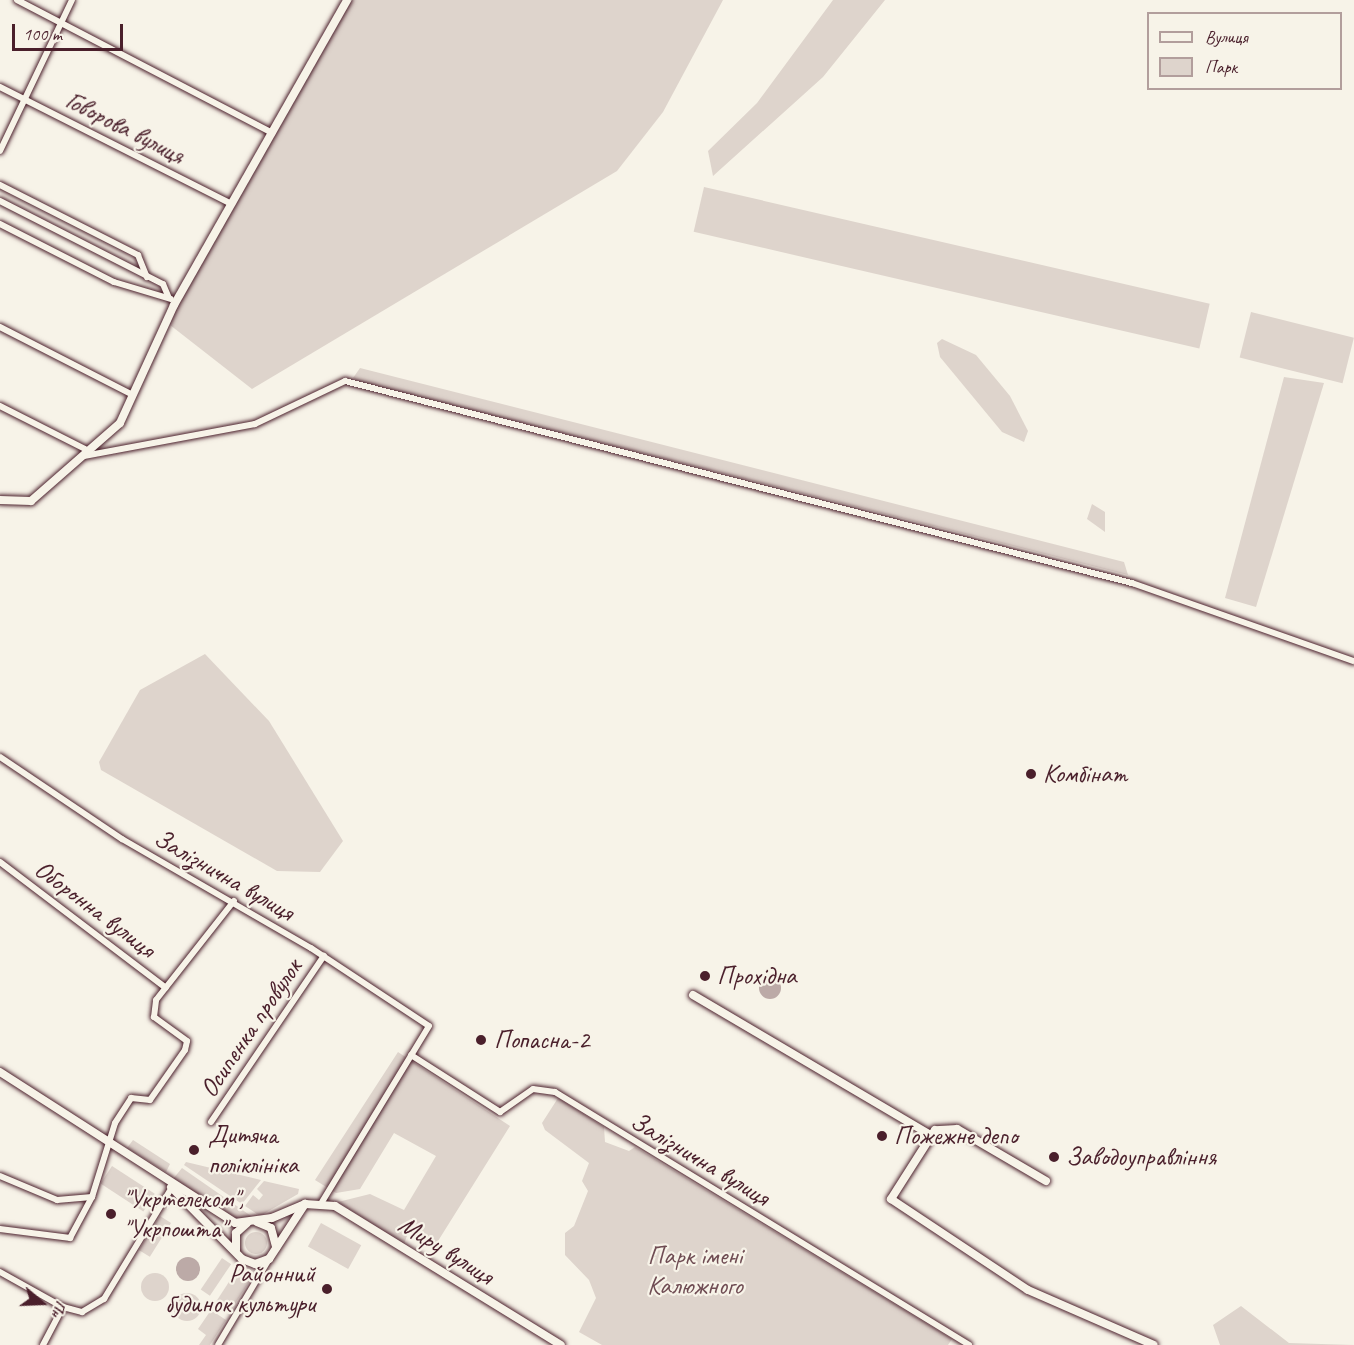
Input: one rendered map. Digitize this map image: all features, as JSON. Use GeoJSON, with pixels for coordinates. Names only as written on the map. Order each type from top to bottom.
{"type":"FeatureCollection","features":[{"type":"Feature","properties":{"kind":"street"},"geometry":{"type":"LineString","coordinates":[[17,0],[273,133]]}},
{"type":"Feature","properties":{"kind":"street"},"geometry":{"type":"LineString","coordinates":[[0,151],[72,0]]}},
{"type":"Feature","properties":{"kind":"street"},"geometry":{"type":"LineString","coordinates":[[0,501],[31,501],[85,449],[120,423],[173,300],[232,204],[347,0]]}},
{"type":"Feature","properties":{"kind":"street","name":"Говорова вулиця"},"geometry":{"type":"LineString","coordinates":[[0,87],[232,204]]}},
{"type":"Feature","properties":{"kind":"street"},"geometry":{"type":"LineString","coordinates":[[0,184],[138,255],[147,277]]}},
{"type":"Feature","properties":{"kind":"street"},"geometry":{"type":"LineString","coordinates":[[0,201],[163,284],[173,300]]}},
{"type":"Feature","properties":{"kind":"street"},"geometry":{"type":"LineString","coordinates":[[0,224],[114,282],[173,300]]}},
{"type":"Feature","properties":{"kind":"street"},"geometry":{"type":"LineString","coordinates":[[0,327],[133,395]]}},
{"type":"Feature","properties":{"kind":"street"},"geometry":{"type":"LineString","coordinates":[[75,458],[255,424],[345,381],[1132,583],[1354,661]]}},
{"type":"Feature","properties":{"kind":"street"},"geometry":{"type":"LineString","coordinates":[[0,406],[85,449]]}},
{"type":"Feature","properties":{"kind":"street","name":"Залізнична вулиця"},"geometry":{"type":"LineString","coordinates":[[0,757],[122,839],[234,901],[324,956],[429,1026],[411,1055],[500,1112],[532,1089],[555,1092],[969,1345]]}},
{"type":"Feature","properties":{"kind":"street","name":"Оборонна вулиця"},"geometry":{"type":"LineString","coordinates":[[0,862],[166,988]]}},
{"type":"Feature","properties":{"kind":"street"},"geometry":{"type":"LineString","coordinates":[[0,1229],[70,1238],[92,1197],[111,1145],[116,1123],[131,1098],[150,1100],[185,1050],[187,1041],[154,1017],[156,1000],[234,901]]}},
{"type":"Feature","properties":{"kind":"street","name":"Осипенка провулок"},"geometry":{"type":"LineString","coordinates":[[211,1122],[324,956]]}},
{"type":"Feature","properties":{"kind":"street"},"geometry":{"type":"LineString","coordinates":[[693,995],[931,1135]]}},
{"type":"Feature","properties":{"kind":"street"},"geometry":{"type":"LineString","coordinates":[[236,1251],[236,1233],[252,1222],[305,1204],[322,1202],[411,1055]]}},
{"type":"Feature","properties":{"kind":"street"},"geometry":{"type":"LineString","coordinates":[[0,1072],[170,1186],[211,1210],[271,1228],[276,1247]]}},
{"type":"Feature","properties":{"kind":"street"},"geometry":{"type":"LineString","coordinates":[[1046,1181],[957,1128],[931,1135],[891,1199],[1028,1290],[1154,1345]]}},
{"type":"Feature","properties":{"kind":"street"},"geometry":{"type":"LineString","coordinates":[[0,1176],[57,1200],[92,1197]]}},
{"type":"Feature","properties":{"kind":"street"},"geometry":{"type":"LineString","coordinates":[[170,1186],[251,1263],[259,1274]]}},
{"type":"Feature","properties":{"kind":"street"},"geometry":{"type":"LineString","coordinates":[[0,1272],[63,1307],[82,1312],[104,1299],[170,1186]]}},
{"type":"Feature","properties":{"kind":"street","name":"Миру вулиця"},"geometry":{"type":"LineString","coordinates":[[322,1202],[561,1345]]}},
{"type":"Feature","properties":{"kind":"street"},"geometry":{"type":"LineString","coordinates":[[218,1345],[259,1274],[305,1204]]}},
{"type":"Feature","properties":{"kind":"street"},"geometry":{"type":"LineString","coordinates":[[251,1263],[269,1259]]}},
{"type":"Feature","properties":{"kind":"street"},"geometry":{"type":"LineString","coordinates":[[43,1345],[63,1307]]}},
{"type":"Feature","properties":{"kind":"green space"},"geometry":{"type":"Polygon","coordinates":[[[351,0],[723,0],[663,112],[617,171],[252,389],[170,325],[174,305],[351,0]]]}},
{"type":"Feature","properties":{"kind":"green space"},"geometry":{"type":"Polygon","coordinates":[[[833,0],[885,0],[823,77],[713,176],[708,151],[757,103],[833,0]]]}},
{"type":"Feature","properties":{"kind":"green space"},"geometry":{"type":"Polygon","coordinates":[[[704,187],[1210,304],[1199,349],[694,232],[704,187]]]}},
{"type":"Feature","properties":{"kind":"green space"},"geometry":{"type":"Polygon","coordinates":[[[1251,312],[1354,338],[1342,383],[1240,358],[1251,312]]]}},
{"type":"Feature","properties":{"kind":"green space"},"geometry":{"type":"Polygon","coordinates":[[[942,339],[976,355],[1010,396],[1028,431],[1024,442],[1002,432],[940,357],[937,343],[942,339]]]}},
{"type":"Feature","properties":{"kind":"green space"},"geometry":{"type":"Polygon","coordinates":[[[360,368],[1124,562],[1128,575],[360,382],[353,378],[360,368]]]}},
{"type":"Feature","properties":{"kind":"green space"},"geometry":{"type":"Polygon","coordinates":[[[1284,377],[1324,383],[1256,607],[1225,598],[1284,377]]]}},
{"type":"Feature","properties":{"kind":"green space"},"geometry":{"type":"Polygon","coordinates":[[[1092,504],[1105,512],[1105,532],[1087,519],[1092,504]]]}},
{"type":"Feature","properties":{"kind":"green space"},"geometry":{"type":"Polygon","coordinates":[[[205,654],[269,721],[343,841],[320,872],[277,871],[101,770],[99,762],[140,690],[205,654]]]}},
{"type":"Feature","properties":{"kind":"green space"},"geometry":{"type":"Polygon","coordinates":[[[398,1052],[510,1126],[433,1249],[408,1233],[404,1244],[338,1202],[370,1194],[404,1210],[436,1156],[394,1133],[360,1189],[336,1193],[315,1180],[398,1052]]]}},
{"type":"Feature","properties":{"kind":"green space","name":"Парк імені Калюжного"},"geometry":{"type":"Polygon","coordinates":[[[558,1098],[604,1127],[605,1142],[629,1151],[635,1147],[952,1339],[948,1345],[602,1345],[579,1332],[596,1298],[589,1280],[565,1255],[565,1233],[574,1226],[588,1191],[582,1181],[589,1163],[545,1130],[542,1123],[558,1098]]]}},
{"type":"Feature","properties":{"kind":"green space"},"geometry":{"type":"Polygon","coordinates":[[[133,1140],[170,1164],[166,1172],[127,1148],[133,1140]]]}},
{"type":"Feature","properties":{"kind":"green space"},"geometry":{"type":"Polygon","coordinates":[[[186,1162],[261,1180],[242,1204],[184,1165],[186,1162]]]}},
{"type":"Feature","properties":{"kind":"green space"},"geometry":{"type":"Polygon","coordinates":[[[112,1166],[155,1194],[143,1211],[101,1184],[112,1166]]]}},
{"type":"Feature","properties":{"kind":"green space"},"geometry":{"type":"Polygon","coordinates":[[[182,1168],[254,1218],[236,1218],[173,1179],[182,1168]]]}},
{"type":"Feature","properties":{"kind":"green space"},"geometry":{"type":"Polygon","coordinates":[[[264,1181],[299,1189],[298,1194],[260,1216],[245,1206],[253,1195],[259,1200],[263,1195],[257,1189],[264,1181]]]}},
{"type":"Feature","properties":{"kind":"green space"},"geometry":{"type":"Polygon","coordinates":[[[160,1216],[171,1223],[150,1257],[139,1250],[160,1216]]]}},
{"type":"Feature","properties":{"kind":"green space"},"geometry":{"type":"Polygon","coordinates":[[[321,1223],[361,1245],[348,1269],[308,1247],[321,1223]]]}},
{"type":"Feature","properties":{"kind":"green space"},"geometry":{"type":"Polygon","coordinates":[[[256,1232],[264,1235],[267,1243],[264,1251],[256,1254],[248,1251],[245,1243],[248,1235],[256,1232]]]}},
{"type":"Feature","properties":{"kind":"green space"},"geometry":{"type":"Polygon","coordinates":[[[222,1258],[231,1264],[210,1296],[201,1290],[222,1258]]]}},
{"type":"Feature","properties":{"kind":"green space"},"geometry":{"type":"Polygon","coordinates":[[[238,1268],[252,1277],[230,1311],[216,1302],[238,1268]]]}},
{"type":"Feature","properties":{"kind":"green space"},"geometry":{"type":"Polygon","coordinates":[[[155,1273],[165,1277],[169,1287],[165,1297],[155,1301],[145,1297],[141,1287],[145,1277],[155,1273]]]}},
{"type":"Feature","properties":{"kind":"green space"},"geometry":{"type":"Polygon","coordinates":[[[187,1293],[197,1297],[201,1307],[197,1317],[187,1321],[177,1317],[173,1307],[177,1297],[187,1293]]]}},
{"type":"Feature","properties":{"kind":"green space"},"geometry":{"type":"Polygon","coordinates":[[[1241,1306],[1289,1343],[1354,1345],[1220,1345],[1213,1325],[1241,1306]]]}},
{"type":"Feature","properties":{"kind":"green space"},"geometry":{"type":"Polygon","coordinates":[[[211,1310],[226,1320],[210,1345],[199,1345],[206,1335],[198,1329],[211,1310]]]}},
{"type":"Feature","properties":{"kind":"shaded area"},"geometry":{"type":"Polygon","coordinates":[[[770,977],[778,980],[781,988],[778,996],[770,999],[762,996],[759,988],[762,980],[770,977]]]}},
{"type":"Feature","properties":{"kind":"shaded area"},"geometry":{"type":"Polygon","coordinates":[[[188,1257],[193,1258],[199,1264],[199,1274],[193,1280],[188,1281],[183,1280],[177,1274],[176,1269],[177,1264],[183,1258],[188,1257]]]}},
{"type":"Feature","properties":{"kind":"place","name":"Комбінат"},"geometry":{"type":"Point","coordinates":[1031,774]}},
{"type":"Feature","properties":{"kind":"place","name":"Прохідна"},"geometry":{"type":"Point","coordinates":[705,976]}},
{"type":"Feature","properties":{"kind":"place","name":"Попасна-2"},"geometry":{"type":"Point","coordinates":[481,1040]}},
{"type":"Feature","properties":{"kind":"place","name":"Пожежне депо"},"geometry":{"type":"Point","coordinates":[882,1136]}},
{"type":"Feature","properties":{"kind":"place","name":"Дитяча поліклініка"},"geometry":{"type":"Point","coordinates":[194,1150]}},
{"type":"Feature","properties":{"kind":"place","name":"Заводоуправління"},"geometry":{"type":"Point","coordinates":[1054,1157]}},
{"type":"Feature","properties":{"kind":"place","name":"\"Укртелеком\", \"Укрпошта\""},"geometry":{"type":"Point","coordinates":[111,1214]}},
{"type":"Feature","properties":{"kind":"place","name":"Районний будинок культури"},"geometry":{"type":"Point","coordinates":[327,1289]}}]}
